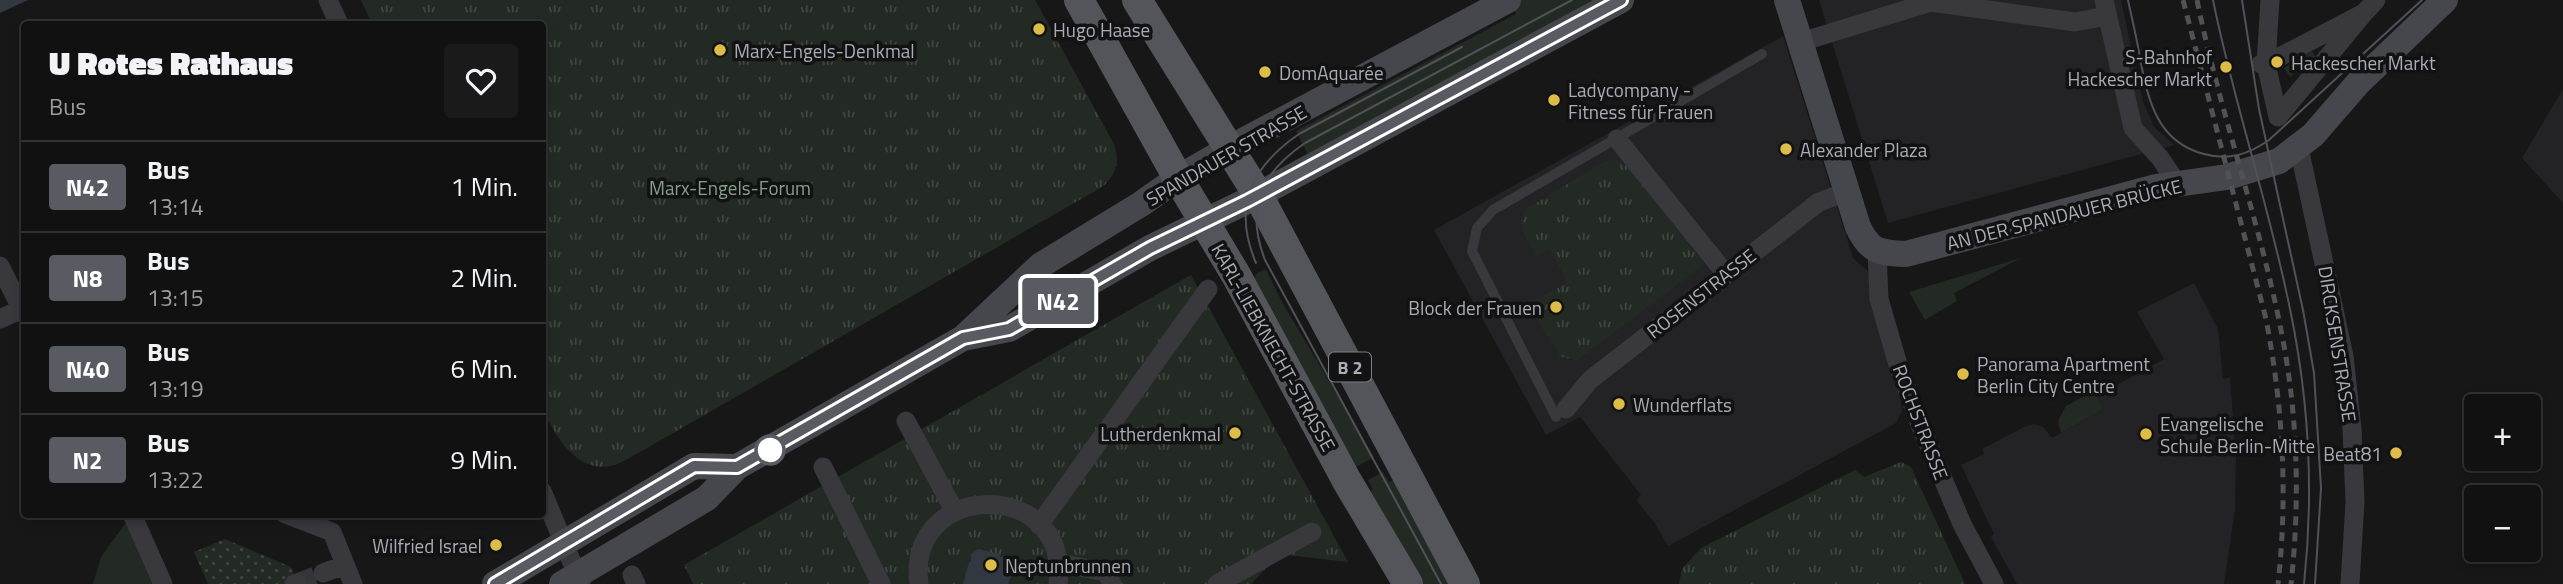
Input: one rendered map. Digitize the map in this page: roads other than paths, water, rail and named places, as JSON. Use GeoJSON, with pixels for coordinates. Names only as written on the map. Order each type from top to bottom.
{"type":"FeatureCollection","features":[{"type":"Feature","properties":{"kind":"main road","name":"KARL-LIEBKNECHT-STRASSE"},"geometry":{"type":"LineString","coordinates":[[1079,0],[1178,178],[1236,275],[1347,481],[1408,584]]}},
{"type":"Feature","properties":{"kind":"main road","name":"B 2"},"geometry":{"type":"LineString","coordinates":[[1137,0],[1258,195],[1465,584]]}},
{"type":"Feature","properties":{"kind":"street"},"geometry":{"type":"LineString","coordinates":[[328,0],[337,21]]}},
{"type":"Feature","properties":{"kind":"street","name":"SPANDAUER STRASSE"},"geometry":{"type":"LineString","coordinates":[[574,581],[707,498],[737,467],[963,338],[1041,265],[1141,204],[1178,178],[1508,0]]}},
{"type":"Feature","properties":{"kind":"street","name":"SPANDAUER STRASSE"},"geometry":{"type":"LineString","coordinates":[[963,338],[1009,329],[1150,248],[1258,195],[1621,0]]}},
{"type":"Feature","properties":{"kind":"street"},"geometry":{"type":"LineString","coordinates":[[1787,0],[1858,228],[1866,242],[1877,251]]}},
{"type":"Feature","properties":{"kind":"street"},"geometry":{"type":"LineString","coordinates":[[2270,0],[2263,64],[2278,117],[2370,7]]}},
{"type":"Feature","properties":{"kind":"street"},"geometry":{"type":"LineString","coordinates":[[1801,43],[1930,1],[2075,22],[2106,8],[2133,128],[2160,158],[2177,183]]}},
{"type":"Feature","properties":{"kind":"street"},"geometry":{"type":"LineString","coordinates":[[2263,64],[2370,7]]}},
{"type":"Feature","properties":{"kind":"street","name":"AN DER SPANDAUER BRÜCKE"},"geometry":{"type":"LineString","coordinates":[[1877,251],[1906,254],[2156,187],[2219,178],[2279,161],[2299,148],[2359,82],[2437,7]]}},
{"type":"Feature","properties":{"kind":"street"},"geometry":{"type":"LineString","coordinates":[[1617,139],[1637,157],[1726,274]]}},
{"type":"Feature","properties":{"kind":"street","name":"DIRCKSENSTRASSE"},"geometry":{"type":"LineString","coordinates":[[2299,148],[2345,368],[2352,429],[2355,502],[2350,584]]}},
{"type":"Feature","properties":{"kind":"street","name":"ROSENSTRASSE"},"geometry":{"type":"LineString","coordinates":[[1561,413],[1590,380],[1726,274],[1819,202],[1846,192]]}},
{"type":"Feature","properties":{"kind":"street","name":"ROCHSTRASSE"},"geometry":{"type":"LineString","coordinates":[[1877,251],[1879,299],[1899,368],[1962,524],[1994,584]]}},
{"type":"Feature","properties":{"kind":"street"},"geometry":{"type":"LineString","coordinates":[[0,266],[21,304]]}},
{"type":"Feature","properties":{"kind":"street"},"geometry":{"type":"LineString","coordinates":[[1039,525],[1208,289]]}},
{"type":"Feature","properties":{"kind":"street"},"geometry":{"type":"LineString","coordinates":[[0,319],[21,311]]}},
{"type":"Feature","properties":{"kind":"street"},"geometry":{"type":"LineString","coordinates":[[906,421],[954,512]]}},
{"type":"Feature","properties":{"kind":"street"},"geometry":{"type":"LineString","coordinates":[[495,584],[694,466],[737,467]]}},
{"type":"Feature","properties":{"kind":"street"},"geometry":{"type":"LineString","coordinates":[[823,467],[881,584]]}},
{"type":"Feature","properties":{"kind":"street"},"geometry":{"type":"LineString","coordinates":[[546,500],[564,543],[574,581]]}},
{"type":"Feature","properties":{"kind":"street"},"geometry":{"type":"LineString","coordinates":[[919,584],[918,567],[926,541],[943,519],[972,505],[999,504],[1025,513],[1039,525],[1052,543],[1058,563],[1058,584]]}},
{"type":"Feature","properties":{"kind":"street"},"geometry":{"type":"LineString","coordinates":[[134,518],[163,584]]}},
{"type":"Feature","properties":{"kind":"street"},"geometry":{"type":"LineString","coordinates":[[295,518],[332,532],[353,584]]}},
{"type":"Feature","properties":{"kind":"street"},"geometry":{"type":"LineString","coordinates":[[1217,584],[1312,532]]}},
{"type":"Feature","properties":{"kind":"street"},"geometry":{"type":"LineString","coordinates":[[1058,563],[1106,572],[1112,584]]}},
{"type":"Feature","properties":{"kind":"street"},"geometry":{"type":"LineString","coordinates":[[323,573],[345,565]]}},
{"type":"Feature","properties":{"kind":"lane"},"geometry":{"type":"LineString","coordinates":[[1561,413],[1472,251],[1477,228],[1493,210],[1762,54]]}},
{"type":"Feature","properties":{"kind":"tunnel"},"geometry":{"type":"LineString","coordinates":[[297,583],[323,573]]}},
{"type":"Feature","properties":{"kind":"tram line"},"geometry":{"type":"LineString","coordinates":[[1441,584],[1265,260],[1256,224],[1257,208],[1267,180],[1277,167],[1305,143],[1572,0]]}},
{"type":"Feature","properties":{"kind":"tram line"},"geometry":{"type":"LineString","coordinates":[[2128,0],[2147,89],[2157,117],[2175,140],[2204,154],[2222,157],[2246,152],[2269,140],[2422,0]]}},
{"type":"Feature","properties":{"kind":"tram line"},"geometry":{"type":"LineString","coordinates":[[2213,0],[2282,270],[2302,377],[2309,481],[2304,584]]}},
{"type":"Feature","properties":{"kind":"tram line"},"geometry":{"type":"LineString","coordinates":[[2242,0],[2259,109],[2314,373],[2321,488],[2315,584]]}},
{"type":"Feature","properties":{"kind":"tram line"},"geometry":{"type":"LineString","coordinates":[[1256,263],[1249,243],[1246,206],[1250,190],[1269,160],[1299,134],[1462,47]]}},
{"type":"Feature","properties":{"kind":"railway"},"geometry":{"type":"LineString","coordinates":[[2183,0],[2266,319],[2272,352],[2280,418],[2283,484],[2278,584]]}},
{"type":"Feature","properties":{"kind":"railway"},"geometry":{"type":"LineString","coordinates":[[2197,0],[2263,251],[2287,366],[2296,460],[2296,522],[2291,584]]}},
{"type":"Feature","properties":{"kind":"place","name":"Hugo Haase"},"geometry":{"type":"Point","coordinates":[1039,29]}},
{"type":"Feature","properties":{"kind":"place","name":"Marx-Engels-Denkmal"},"geometry":{"type":"Point","coordinates":[720,50]}},
{"type":"Feature","properties":{"kind":"place","name":"Hackescher Markt"},"geometry":{"type":"Point","coordinates":[2277,62]}},
{"type":"Feature","properties":{"kind":"place","name":"S-Bahnhof Hackescher Markt"},"geometry":{"type":"Point","coordinates":[2226,67]}},
{"type":"Feature","properties":{"kind":"place","name":"DomAquarée"},"geometry":{"type":"Point","coordinates":[1265,72]}},
{"type":"Feature","properties":{"kind":"place","name":"Ladycompany - Fitness für Frauen"},"geometry":{"type":"Point","coordinates":[1554,100]}},
{"type":"Feature","properties":{"kind":"place","name":"Alexander Plaza"},"geometry":{"type":"Point","coordinates":[1786,149]}},
{"type":"Feature","properties":{"kind":"place","name":"Block der Frauen"},"geometry":{"type":"Point","coordinates":[1556,307]}},
{"type":"Feature","properties":{"kind":"place","name":"Panorama Apartment Berlin City Centre"},"geometry":{"type":"Point","coordinates":[1963,374]}},
{"type":"Feature","properties":{"kind":"place","name":"Wunderflats"},"geometry":{"type":"Point","coordinates":[1619,404]}},
{"type":"Feature","properties":{"kind":"place","name":"Lutherdenkmal"},"geometry":{"type":"Point","coordinates":[1235,433]}},
{"type":"Feature","properties":{"kind":"place","name":"Evangelische Schule Berlin-Mitte"},"geometry":{"type":"Point","coordinates":[2146,434]}},
{"type":"Feature","properties":{"kind":"place","name":"Beat81"},"geometry":{"type":"Point","coordinates":[2396,453]}},
{"type":"Feature","properties":{"kind":"place","name":"Wilfried Israel"},"geometry":{"type":"Point","coordinates":[496,545]}},
{"type":"Feature","properties":{"kind":"place","name":"Neptunbrunnen"},"geometry":{"type":"Point","coordinates":[991,565]}},
{"type":"Feature","properties":{"kind":"park label","name":"Marx-Engels-Forum"},"geometry":{"type":"Point","coordinates":[730,187]}}]}
